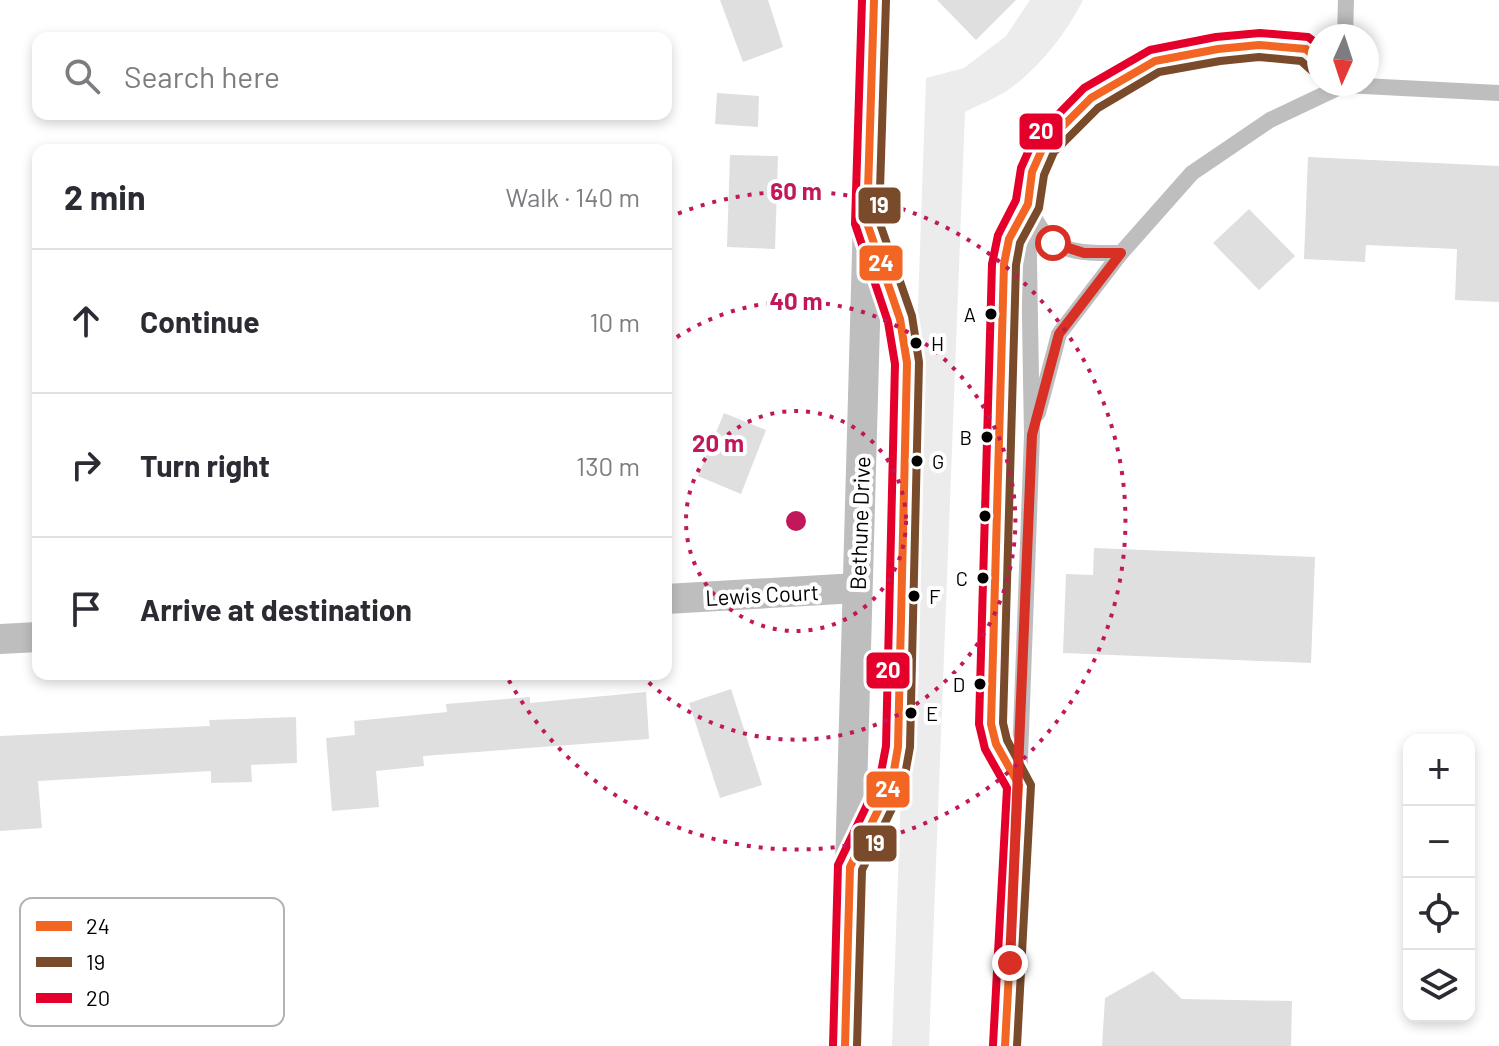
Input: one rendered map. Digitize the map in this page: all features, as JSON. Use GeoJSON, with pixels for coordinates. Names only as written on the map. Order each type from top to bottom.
{"type":"FeatureCollection","features":[{"type":"Feature","properties":{"kind":"street","name":"Bethune Drive"},"geometry":{"type":"LineString","coordinates":[[845,1046],[874,0]]}},
{"type":"Feature","properties":{"kind":"street","name":"Lewis Court"},"geometry":{"type":"LineString","coordinates":[[672,599],[857,588]]}},
{"type":"Feature","properties":{"kind":"street"},"geometry":{"type":"LineString","coordinates":[[0,639],[32,637]]}},
{"type":"Feature","properties":{"kind":"lane"},"geometry":{"type":"LineString","coordinates":[[1345,24],[1346,0]]}},
{"type":"Feature","properties":{"kind":"lane"},"geometry":{"type":"LineString","coordinates":[[1005,1046],[1019,785],[1032,435],[1028,204],[1032,172],[1044,145],[1091,98],[1155,61],[1259,45],[1307,50]]}},
{"type":"Feature","properties":{"kind":"lane"},"geometry":{"type":"LineString","coordinates":[[1379,86],[1499,93]]}},
{"type":"Feature","properties":{"kind":"lane"},"geometry":{"type":"LineString","coordinates":[[1032,435],[1059,334],[1121,253],[1192,173],[1270,120],[1319,96]]}},
{"type":"Feature","properties":{"kind":"lane"},"geometry":{"type":"LineString","coordinates":[[1028,204],[1039,230],[1053,243],[1084,253],[1121,253]]}},
{"type":"Feature","properties":{"kind":"lane"},"geometry":{"type":"LineString","coordinates":[[1019,785],[996,744],[991,724],[1004,264],[1009,239],[1028,204]]}},
{"type":"Feature","properties":{"kind":"lane"},"geometry":{"type":"LineString","coordinates":[[850,867],[892,782],[898,747],[907,363],[900,319],[867,223]]}},
{"type":"Feature","properties":{"kind":"shaded area"},"geometry":{"type":"Polygon","coordinates":[[[1030,0],[1083,0],[1059,39],[1028,74],[1005,92],[965,112],[929,1046],[892,1046],[926,78],[964,68],[1006,36],[1030,0]]]}},
{"type":"Feature","properties":{"kind":"building"},"geometry":{"type":"Polygon","coordinates":[[[720,0],[768,0],[783,47],[743,62],[720,0]]]}},
{"type":"Feature","properties":{"kind":"building"},"geometry":{"type":"Polygon","coordinates":[[[937,0],[1016,0],[976,40],[937,0]]]}},
{"type":"Feature","properties":{"kind":"building"},"geometry":{"type":"Polygon","coordinates":[[[717,93],[759,96],[758,127],[715,124],[717,93]]]}},
{"type":"Feature","properties":{"kind":"building"},"geometry":{"type":"Polygon","coordinates":[[[730,155],[778,156],[775,249],[727,247],[730,155]]]}},
{"type":"Feature","properties":{"kind":"building"},"geometry":{"type":"Polygon","coordinates":[[[1308,157],[1499,166],[1499,302],[1455,300],[1457,249],[1366,245],[1365,262],[1304,259],[1308,157]]]}},
{"type":"Feature","properties":{"kind":"building"},"geometry":{"type":"Polygon","coordinates":[[[1249,209],[1295,256],[1259,290],[1213,243],[1249,209]]]}},
{"type":"Feature","properties":{"kind":"building"},"geometry":{"type":"Polygon","coordinates":[[[724,413],[766,430],[741,494],[698,476],[724,413]]]}},
{"type":"Feature","properties":{"kind":"building"},"geometry":{"type":"Polygon","coordinates":[[[1094,548],[1315,557],[1311,663],[1063,653],[1066,574],[1093,575],[1094,548]]]}},
{"type":"Feature","properties":{"kind":"building"},"geometry":{"type":"Polygon","coordinates":[[[731,689],[762,785],[720,798],[689,703],[731,689]]]}},
{"type":"Feature","properties":{"kind":"building"},"geometry":{"type":"Polygon","coordinates":[[[646,692],[649,739],[423,756],[424,766],[376,771],[379,807],[332,811],[326,738],[355,735],[354,721],[447,712],[446,704],[530,697],[530,703],[646,692]]]}},
{"type":"Feature","properties":{"kind":"building"},"geometry":{"type":"Polygon","coordinates":[[[296,717],[297,763],[251,765],[252,782],[211,783],[211,771],[38,781],[42,828],[0,831],[0,736],[210,726],[209,720],[296,717]]]}},
{"type":"Feature","properties":{"kind":"building"},"geometry":{"type":"Polygon","coordinates":[[[1153,971],[1182,999],[1292,1001],[1291,1046],[1102,1046],[1105,998],[1153,971]]]}},
{"type":"Feature","properties":{"kind":"transit line","name":"20"},"geometry":{"type":"LineString","coordinates":[[833,1046],[838,865],[880,778],[886,746],[895,364],[888,322],[855,224],[862,0]]}},
{"type":"Feature","properties":{"kind":"transit line","name":"24"},"geometry":{"type":"LineString","coordinates":[[845,1046],[850,867],[892,782],[898,747],[907,363],[900,319],[867,223],[874,0]]}},
{"type":"Feature","properties":{"kind":"transit line","name":"19"},"geometry":{"type":"LineString","coordinates":[[857,1046],[862,870],[903,786],[910,747],[919,362],[912,316],[879,221],[886,0]]}},
{"type":"Feature","properties":{"kind":"transit line","name":"20"},"geometry":{"type":"LineString","coordinates":[[993,1045],[1007,788],[985,749],[979,724],[992,264],[998,235],[1016,200],[1021,168],[1034,139],[1084,88],[1150,50],[1216,37],[1260,33],[1307,37]]}},
{"type":"Feature","properties":{"kind":"transit line","name":"24"},"geometry":{"type":"LineString","coordinates":[[1005,1046],[1019,785],[996,744],[991,724],[1004,264],[1009,239],[1028,204],[1032,172],[1044,145],[1091,98],[1155,61],[1259,45],[1307,50]]}},
{"type":"Feature","properties":{"kind":"transit line","name":"19"},"geometry":{"type":"LineString","coordinates":[[1017,1046],[1031,785],[1007,740],[1003,723],[1016,265],[1020,243],[1039,208],[1044,175],[1054,152],[1098,108],[1159,72],[1259,57],[1301,61],[1307,66]]}},
{"type":"Feature","properties":{"kind":"place","name":"A"},"geometry":{"type":"Point","coordinates":[991,314]}},
{"type":"Feature","properties":{"kind":"place","name":"H"},"geometry":{"type":"Point","coordinates":[916,343]}},
{"type":"Feature","properties":{"kind":"place","name":"B"},"geometry":{"type":"Point","coordinates":[987,437]}},
{"type":"Feature","properties":{"kind":"place","name":"G"},"geometry":{"type":"Point","coordinates":[917,461]}},
{"type":"Feature","properties":{"kind":"place","name":"C"},"geometry":{"type":"Point","coordinates":[983,578]}},
{"type":"Feature","properties":{"kind":"place","name":"F"},"geometry":{"type":"Point","coordinates":[914,596]}},
{"type":"Feature","properties":{"kind":"place","name":"D"},"geometry":{"type":"Point","coordinates":[980,684]}},
{"type":"Feature","properties":{"kind":"place","name":"E"},"geometry":{"type":"Point","coordinates":[911,713]}},
{"type":"Feature","properties":{"kind":"route"},"geometry":{"type":"LineString","coordinates":[[1010,963],[1032,435],[1059,334],[1121,253],[1084,253],[1053,243]]}}]}
